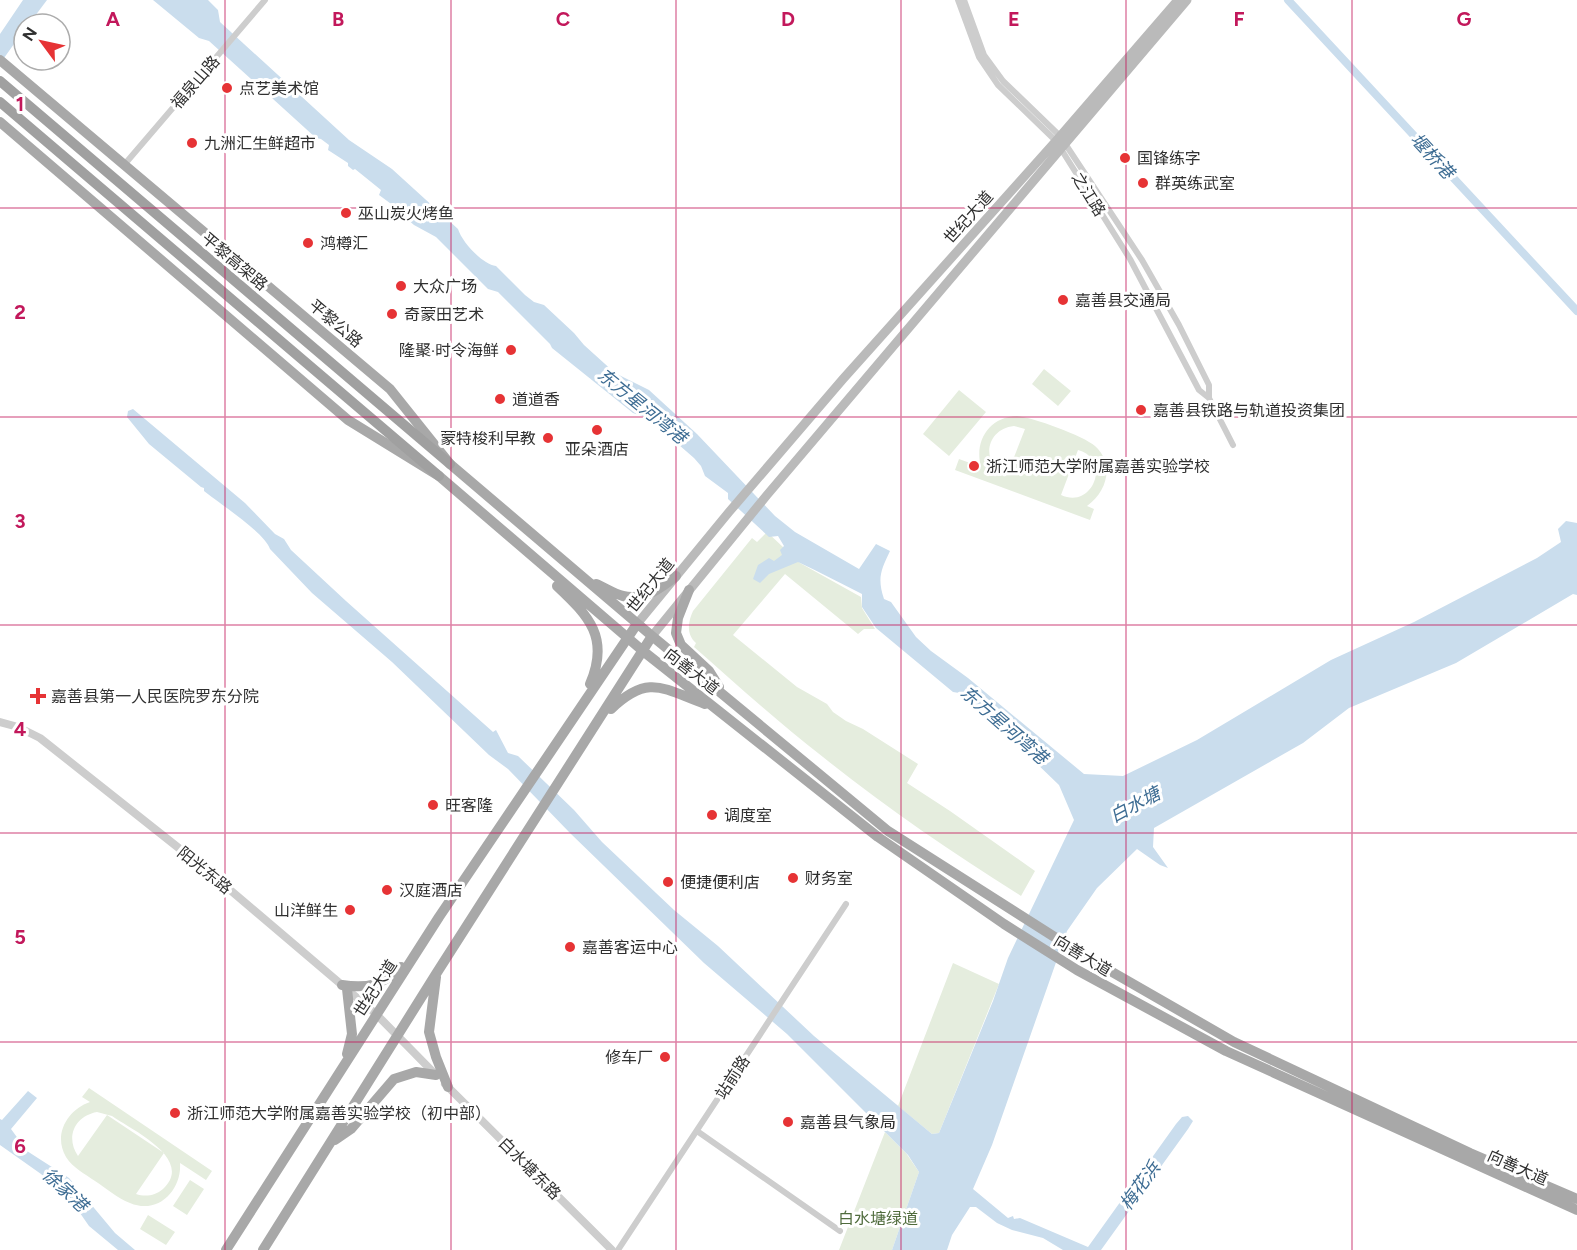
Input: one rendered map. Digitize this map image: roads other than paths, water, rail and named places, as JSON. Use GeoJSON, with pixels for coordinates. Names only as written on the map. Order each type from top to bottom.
{"type":"FeatureCollection","features":[{"type":"Feature","properties":{"kind":"highway","name":"平黎高架路"},"geometry":{"type":"LineString","coordinates":[[0,81],[450,464]]}},
{"type":"Feature","properties":{"kind":"highway","name":"平黎高架路"},"geometry":{"type":"LineString","coordinates":[[0,102],[438,476]]}},
{"type":"Feature","properties":{"kind":"main road","name":"世纪大道"},"geometry":{"type":"LineString","coordinates":[[263,1250],[652,636],[1178,0]]}},
{"type":"Feature","properties":{"kind":"main road","name":"世纪大道"},"geometry":{"type":"LineString","coordinates":[[226,1250],[439,917],[627,637],[729,512],[843,379],[1061,142],[1187,0]]}},
{"type":"Feature","properties":{"kind":"main road","name":"平黎公路"},"geometry":{"type":"LineString","coordinates":[[0,60],[390,389],[450,464],[638,624]]}},
{"type":"Feature","properties":{"kind":"main road"},"geometry":{"type":"LineString","coordinates":[[0,122],[348,420],[438,476],[627,637]]}},
{"type":"Feature","properties":{"kind":"main road"},"geometry":{"type":"LineString","coordinates":[[542,564],[554,583],[583,610],[597,640],[598,659],[580,707]]}},
{"type":"Feature","properties":{"kind":"main road"},"geometry":{"type":"LineString","coordinates":[[586,580],[622,596],[634,597],[648,595],[660,589],[676,576]]}},
{"type":"Feature","properties":{"kind":"main road"},"geometry":{"type":"LineString","coordinates":[[689,590],[678,618],[676,633],[681,645],[709,671],[726,697]]}},
{"type":"Feature","properties":{"kind":"main road","name":"向善大道"},"geometry":{"type":"LineString","coordinates":[[638,624],[888,831],[1086,957],[1234,1042],[1470,1153],[1577,1199]]}},
{"type":"Feature","properties":{"kind":"main road","name":"向善大道"},"geometry":{"type":"LineString","coordinates":[[627,637],[878,837],[1004,924],[1077,970],[1226,1051],[1577,1210]]}},
{"type":"Feature","properties":{"kind":"main road"},"geometry":{"type":"LineString","coordinates":[[599,719],[627,694],[645,687],[663,687],[714,707]]}},
{"type":"Feature","properties":{"kind":"main road"},"geometry":{"type":"LineString","coordinates":[[343,1066],[352,1034],[345,987],[367,987],[390,978],[403,965],[428,927],[439,917]]}},
{"type":"Feature","properties":{"kind":"main road"},"geometry":{"type":"LineString","coordinates":[[436,974],[429,1032],[448,1087]]}},
{"type":"Feature","properties":{"kind":"main road"},"geometry":{"type":"LineString","coordinates":[[329,1144],[351,1129],[383,1089],[394,1079],[416,1072],[436,1075]]}},
{"type":"Feature","properties":{"kind":"street","name":"福泉山路"},"geometry":{"type":"LineString","coordinates":[[124,165],[265,0]]}},
{"type":"Feature","properties":{"kind":"street","name":"之江路"},"geometry":{"type":"LineString","coordinates":[[958,0],[979,57],[998,85],[1061,142],[1130,259],[1199,390],[1209,398],[1233,445]]}},
{"type":"Feature","properties":{"kind":"street","name":"之江路"},"geometry":{"type":"LineString","coordinates":[[964,0],[984,55],[1003,81],[1061,142],[1142,260],[1179,325],[1209,385],[1209,398]]}},
{"type":"Feature","properties":{"kind":"street","name":"阳光东路"},"geometry":{"type":"LineString","coordinates":[[0,722],[18,727],[40,738],[209,872],[376,1014],[397,1036]]}},
{"type":"Feature","properties":{"kind":"street","name":"站前路"},"geometry":{"type":"LineString","coordinates":[[618,1250],[846,904]]}},
{"type":"Feature","properties":{"kind":"street","name":"白水塘东路"},"geometry":{"type":"LineString","coordinates":[[397,1036],[612,1250]]}},
{"type":"Feature","properties":{"kind":"street"},"geometry":{"type":"LineString","coordinates":[[697,1131],[840,1231]]}},
{"type":"Feature","properties":{"kind":"water"},"geometry":{"type":"Polygon","coordinates":[[[23,0],[47,0],[38,12],[15,12],[23,0]]]}},
{"type":"Feature","properties":{"kind":"water"},"geometry":{"type":"Polygon","coordinates":[[[153,0],[208,0],[218,10],[220,22],[349,140],[392,169],[458,229],[473,252],[496,266],[534,302],[544,305],[615,373],[649,390],[697,434],[775,516],[795,532],[859,569],[876,544],[890,551],[881,574],[884,599],[891,602],[916,637],[1084,774],[1123,776],[1197,740],[1331,660],[1414,622],[1537,558],[1561,542],[1558,529],[1566,521],[1577,523],[1577,595],[1573,594],[1456,663],[1349,708],[1303,743],[1154,828],[1153,847],[1168,868],[1137,849],[1097,888],[1067,931],[992,1145],[973,1189],[1008,1218],[1013,1216],[1014,1219],[1020,1218],[1088,1247],[1176,1124],[1182,1117],[1188,1116],[1193,1121],[1188,1129],[1101,1250],[1063,1250],[1043,1238],[1012,1230],[997,1223],[976,1207],[970,1207],[952,1235],[947,1250],[892,1250],[919,1172],[908,1155],[787,1034],[704,963],[570,833],[508,769],[489,755],[392,662],[312,593],[270,549],[260,535],[149,444],[127,417],[128,411],[133,409],[245,503],[346,601],[493,732],[496,730],[508,753],[518,756],[574,810],[602,842],[674,910],[718,946],[814,1036],[932,1134],[939,1133],[993,1001],[1008,958],[1074,820],[1059,785],[978,707],[959,693],[953,692],[876,628],[862,607],[862,594],[798,562],[769,574],[760,583],[753,579],[758,565],[769,558],[774,561],[782,555],[780,550],[784,546],[778,536],[769,537],[728,499],[728,493],[705,476],[701,466],[694,458],[648,418],[633,413],[552,348],[498,292],[488,289],[436,237],[414,225],[401,214],[402,212],[379,195],[381,190],[328,150],[329,145],[316,138],[209,41],[199,38],[153,0]]]}},
{"type":"Feature","properties":{"kind":"water"},"geometry":{"type":"Polygon","coordinates":[[[12,16],[12,47],[4,58],[0,55],[0,34],[12,16]]]}},
{"type":"Feature","properties":{"kind":"water","name":"徐家港"},"geometry":{"type":"Polygon","coordinates":[[[28,1091],[37,1098],[11,1129],[27,1151],[69,1178],[115,1233],[135,1250],[118,1250],[89,1226],[73,1203],[41,1174],[0,1145],[0,1119],[2,1120],[28,1091]]]}},
{"type":"Feature","properties":{"kind":"waterway","name":"堰桥港"},"geometry":{"type":"LineString","coordinates":[[1288,0],[1577,311]]}},
{"type":"Feature","properties":{"kind":"place","name":"点艺美术馆"},"geometry":{"type":"Point","coordinates":[227,88]}},
{"type":"Feature","properties":{"kind":"place","name":"九洲汇生鲜超市"},"geometry":{"type":"Point","coordinates":[192,143]}},
{"type":"Feature","properties":{"kind":"place","name":"国锋练字"},"geometry":{"type":"Point","coordinates":[1125,158]}},
{"type":"Feature","properties":{"kind":"place","name":"群英练武室"},"geometry":{"type":"Point","coordinates":[1143,183]}},
{"type":"Feature","properties":{"kind":"place","name":"巫山炭火烤鱼"},"geometry":{"type":"Point","coordinates":[346,213]}},
{"type":"Feature","properties":{"kind":"place","name":"鸿樽汇"},"geometry":{"type":"Point","coordinates":[308,243]}},
{"type":"Feature","properties":{"kind":"place","name":"大众广场"},"geometry":{"type":"Point","coordinates":[401,286]}},
{"type":"Feature","properties":{"kind":"place","name":"嘉善县交通局"},"geometry":{"type":"Point","coordinates":[1063,300]}},
{"type":"Feature","properties":{"kind":"place","name":"奇蒙田艺术"},"geometry":{"type":"Point","coordinates":[392,314]}},
{"type":"Feature","properties":{"kind":"place","name":"隆聚·时令海鲜"},"geometry":{"type":"Point","coordinates":[511,350]}},
{"type":"Feature","properties":{"kind":"place","name":"道道香"},"geometry":{"type":"Point","coordinates":[500,399]}},
{"type":"Feature","properties":{"kind":"place","name":"嘉善县铁路与轨道投资集团"},"geometry":{"type":"Point","coordinates":[1141,410]}},
{"type":"Feature","properties":{"kind":"place","name":"亚朵酒店"},"geometry":{"type":"Point","coordinates":[597,430]}},
{"type":"Feature","properties":{"kind":"place","name":"蒙特梭利早教"},"geometry":{"type":"Point","coordinates":[548,438]}},
{"type":"Feature","properties":{"kind":"place","name":"浙江师范大学附属嘉善实验学校"},"geometry":{"type":"Point","coordinates":[974,466]}},
{"type":"Feature","properties":{"kind":"place","name":"嘉善县第一人民医院罗东分院"},"geometry":{"type":"Point","coordinates":[38,696]}},
{"type":"Feature","properties":{"kind":"place","name":"旺客隆"},"geometry":{"type":"Point","coordinates":[433,805]}},
{"type":"Feature","properties":{"kind":"place","name":"调度室"},"geometry":{"type":"Point","coordinates":[712,815]}},
{"type":"Feature","properties":{"kind":"place","name":"财务室"},"geometry":{"type":"Point","coordinates":[793,878]}},
{"type":"Feature","properties":{"kind":"place","name":"便捷便利店"},"geometry":{"type":"Point","coordinates":[668,882]}},
{"type":"Feature","properties":{"kind":"place","name":"汉庭酒店"},"geometry":{"type":"Point","coordinates":[387,890]}},
{"type":"Feature","properties":{"kind":"place","name":"山洋鲜生"},"geometry":{"type":"Point","coordinates":[350,910]}},
{"type":"Feature","properties":{"kind":"place","name":"嘉善客运中心"},"geometry":{"type":"Point","coordinates":[570,947]}},
{"type":"Feature","properties":{"kind":"place","name":"修车厂"},"geometry":{"type":"Point","coordinates":[665,1057]}},
{"type":"Feature","properties":{"kind":"place","name":"浙江师范大学附属嘉善实验学校（初中部）"},"geometry":{"type":"Point","coordinates":[175,1113]}},
{"type":"Feature","properties":{"kind":"place","name":"嘉善县气象局"},"geometry":{"type":"Point","coordinates":[788,1122]}},
{"type":"Feature","properties":{"kind":"water label","name":"东方星河湾港"},"geometry":{"type":"Point","coordinates":[642,406]}},
{"type":"Feature","properties":{"kind":"water label","name":"东方星河湾港"},"geometry":{"type":"Point","coordinates":[1004,725]}},
{"type":"Feature","properties":{"kind":"water label","name":"白水塘"},"geometry":{"type":"Point","coordinates":[1135,805]}},
{"type":"Feature","properties":{"kind":"water label","name":"梅花浜"},"geometry":{"type":"Point","coordinates":[1140,1186]}},
{"type":"Feature","properties":{"kind":"park label","name":"白水塘绿道"},"geometry":{"type":"Point","coordinates":[878,1218]}}]}
